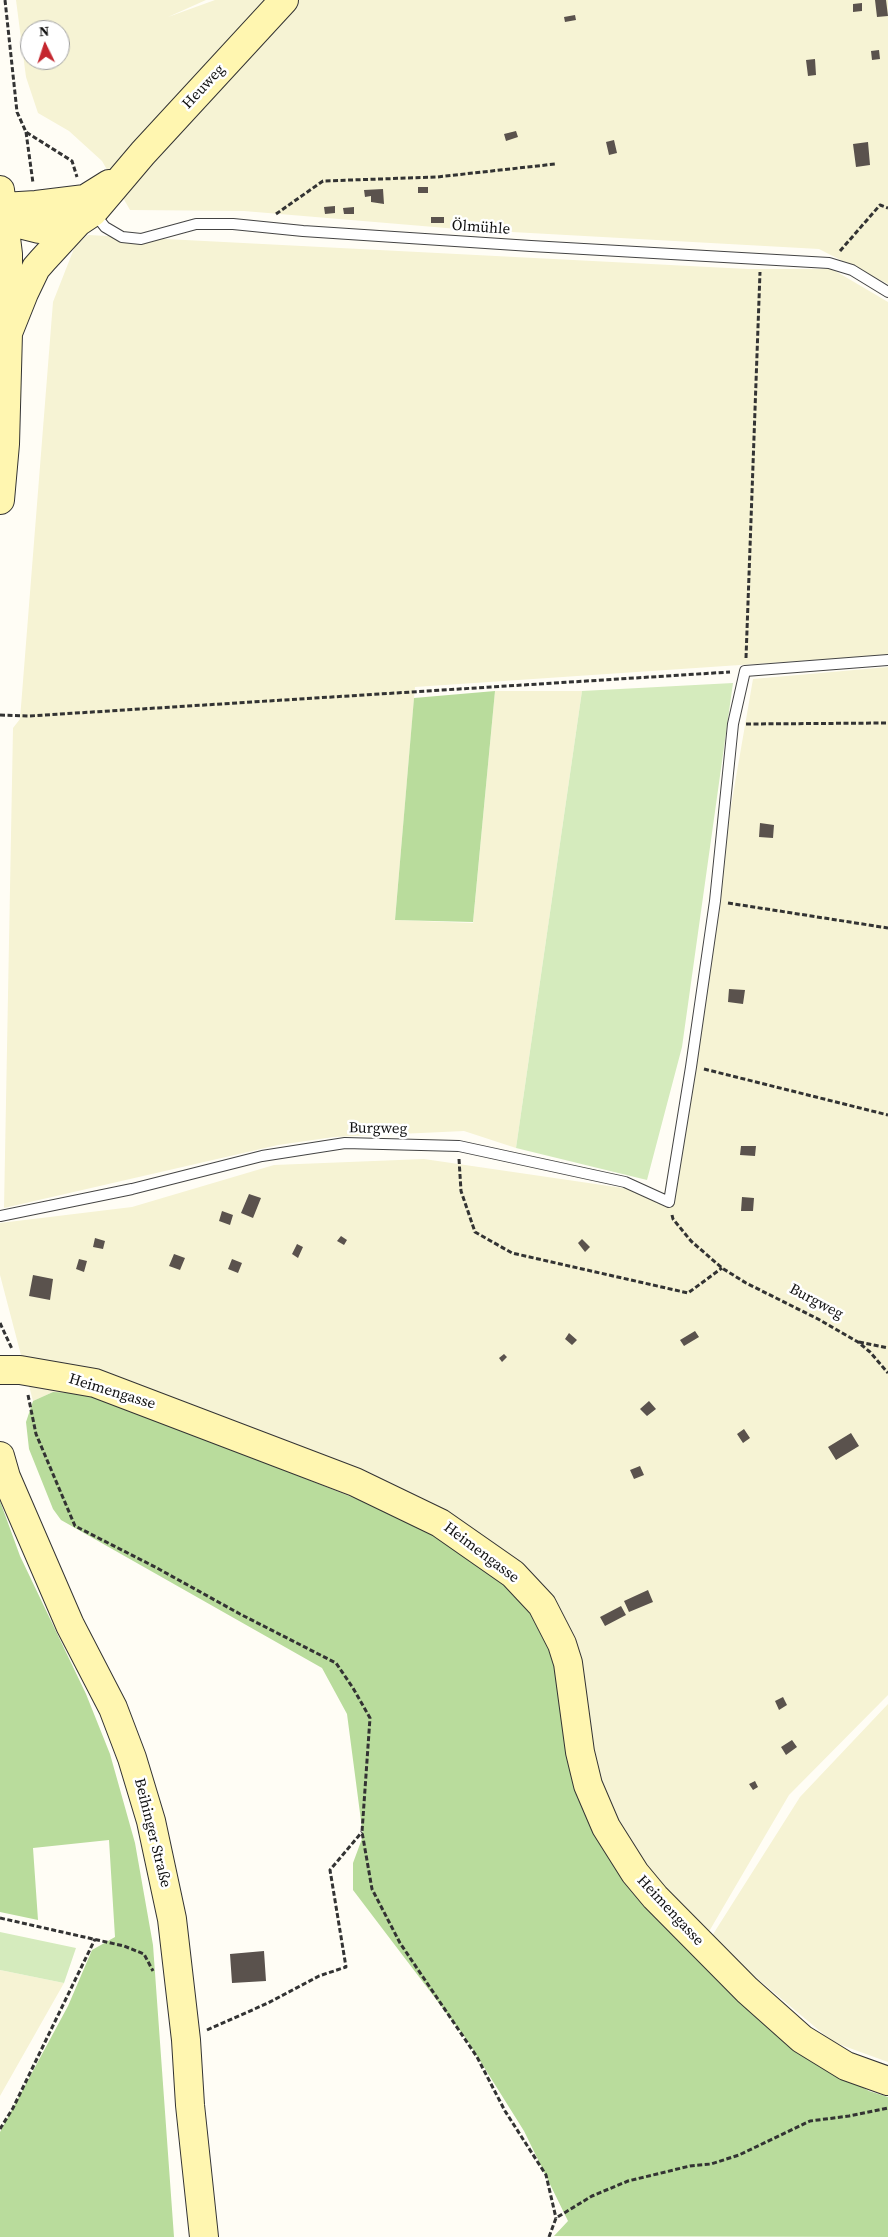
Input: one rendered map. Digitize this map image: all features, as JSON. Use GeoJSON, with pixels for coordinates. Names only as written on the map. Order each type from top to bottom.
{"type":"FeatureCollection","features":[{"type":"Feature","properties":{"kind":"street","name":"Heuweg"},"geometry":{"type":"LineString","coordinates":[[85,211],[125,174],[284,0]]}},
{"type":"Feature","properties":{"kind":"street"},"geometry":{"type":"LineString","coordinates":[[1,198],[15,223],[39,229],[85,211]]}},
{"type":"Feature","properties":{"kind":"street"},"geometry":{"type":"LineString","coordinates":[[0,500],[5,444],[8,333],[8,254],[1,198]]}},
{"type":"Feature","properties":{"kind":"street"},"geometry":{"type":"LineString","coordinates":[[8,333],[36,268],[85,211]]}},
{"type":"Feature","properties":{"kind":"street","name":"Heimengasse"},"geometry":{"type":"LineString","coordinates":[[10,1370],[72,1378],[110,1388],[355,1482],[440,1523],[512,1574],[542,1605],[562,1644],[568,1663],[580,1752],[588,1785],[606,1827],[635,1873],[655,1897],[727,1970],[802,2038],[846,2066],[888,2081]]}},
{"type":"Feature","properties":{"kind":"street","name":"Beihinger Straße"},"geometry":{"type":"LineString","coordinates":[[0,1456],[6,1477],[70,1625],[113,1708],[132,1758],[151,1821],[172,1918],[186,2040],[204,2237]]}},
{"type":"Feature","properties":{"kind":"lane","name":"Ölmühle"},"geometry":{"type":"LineString","coordinates":[[85,211],[105,227],[122,237],[141,239],[196,224],[233,224],[531,246],[829,263],[852,270],[888,292]]}},
{"type":"Feature","properties":{"kind":"lane"},"geometry":{"type":"LineString","coordinates":[[669,1202],[715,901],[733,724],[745,671],[888,660]]}},
{"type":"Feature","properties":{"kind":"lane","name":"Burgweg"},"geometry":{"type":"LineString","coordinates":[[0,1216],[132,1190],[262,1156],[345,1143],[459,1146],[624,1182],[669,1202]]}},
{"type":"Feature","properties":{"kind":"path"},"geometry":{"type":"LineString","coordinates":[[5,0],[17,112],[26,132],[72,161],[85,211]]}},
{"type":"Feature","properties":{"kind":"path"},"geometry":{"type":"LineString","coordinates":[[263,227],[279,210],[323,181],[437,177],[555,164]]}},
{"type":"Feature","properties":{"kind":"path"},"geometry":{"type":"LineString","coordinates":[[829,263],[880,205],[888,208]]}},
{"type":"Feature","properties":{"kind":"path"},"geometry":{"type":"LineString","coordinates":[[0,715],[29,716],[745,671],[760,259]]}},
{"type":"Feature","properties":{"kind":"path"},"geometry":{"type":"LineString","coordinates":[[733,724],[888,723]]}},
{"type":"Feature","properties":{"kind":"path"},"geometry":{"type":"LineString","coordinates":[[715,901],[888,928]]}},
{"type":"Feature","properties":{"kind":"path"},"geometry":{"type":"LineString","coordinates":[[691,1067],[724,1073],[888,1115]]}},
{"type":"Feature","properties":{"kind":"path"},"geometry":{"type":"LineString","coordinates":[[459,1146],[461,1191],[475,1232],[512,1253],[688,1293],[722,1268]]}},
{"type":"Feature","properties":{"kind":"path","name":"Burgweg"},"geometry":{"type":"LineString","coordinates":[[669,1202],[673,1220],[685,1234],[722,1268],[746,1283],[818,1319],[858,1342],[870,1352],[888,1373]]}},
{"type":"Feature","properties":{"kind":"path"},"geometry":{"type":"LineString","coordinates":[[858,1342],[888,1348]]}},
{"type":"Feature","properties":{"kind":"path"},"geometry":{"type":"LineString","coordinates":[[870,1352],[888,1369]]}},
{"type":"Feature","properties":{"kind":"path"},"geometry":{"type":"LineString","coordinates":[[10,1370],[28,1395],[36,1434],[75,1526],[336,1663],[370,1718],[362,1832],[372,1889],[400,1943],[477,2057],[505,2111],[546,2175],[556,2218],[549,2237]]}},
{"type":"Feature","properties":{"kind":"path"},"geometry":{"type":"LineString","coordinates":[[186,2040],[268,2004],[318,1976],[346,1966],[330,1870],[362,1832]]}},
{"type":"Feature","properties":{"kind":"path"},"geometry":{"type":"LineString","coordinates":[[0,1918],[124,1946],[144,1954],[157,1978],[155,1961]]}},
{"type":"Feature","properties":{"kind":"path"},"geometry":{"type":"LineString","coordinates":[[0,2129],[13,2108],[95,1939]]}},
{"type":"Feature","properties":{"kind":"path"},"geometry":{"type":"LineString","coordinates":[[556,2218],[592,2196],[628,2181],[732,2158],[810,2121],[888,2108]]}},
{"type":"Feature","properties":{"kind":"shaded area"},"geometry":{"type":"Polygon","coordinates":[[[16,0],[206,0],[168,17],[215,0],[888,0],[888,284],[819,249],[458,229],[244,211],[130,210],[102,161],[69,131],[38,113],[25,70],[70,70],[70,20],[20,20],[20,31],[16,0]]]}},
{"type":"Feature","properties":{"kind":"shaded area"},"geometry":{"type":"Polygon","coordinates":[[[88,235],[748,269],[832,269],[888,302],[888,655],[415,687],[395,920],[473,923],[495,691],[582,691],[516,1148],[464,1131],[334,1137],[278,1145],[4,1208],[13,728],[20,719],[53,302],[75,246],[88,235]]]}},
{"type":"Feature","properties":{"kind":"shaded area"},"geometry":{"type":"Polygon","coordinates":[[[888,667],[888,1695],[789,1795],[697,1952],[53,1392],[33,1401],[0,1275],[0,1223],[132,1207],[274,1165],[424,1159],[664,1194],[753,679],[888,667]]]}},
{"type":"Feature","properties":{"kind":"shaded area"},"geometry":{"type":"Polygon","coordinates":[[[888,1704],[888,2062],[833,2042],[710,1939],[800,1797],[888,1704]]]}},
{"type":"Feature","properties":{"kind":"shaded area"},"geometry":{"type":"Polygon","coordinates":[[[0,1970],[64,1983],[0,2096],[0,1970]]]}},
{"type":"Feature","properties":{"kind":"green space"},"geometry":{"type":"Polygon","coordinates":[[[733,683],[682,1047],[647,1180],[516,1148],[582,691],[733,683]]]}},
{"type":"Feature","properties":{"kind":"green space"},"geometry":{"type":"Polygon","coordinates":[[[495,691],[473,922],[395,920],[414,698],[495,691]]]}},
{"type":"Feature","properties":{"kind":"green space"},"geometry":{"type":"Polygon","coordinates":[[[53,1392],[92,1394],[432,1529],[518,1587],[559,1656],[629,1872],[801,2052],[869,2091],[888,2097],[888,2237],[554,2236],[568,2221],[524,2131],[467,2040],[353,1890],[353,1863],[363,1836],[347,1714],[322,1668],[61,1520],[53,1509],[29,1449],[26,1422],[33,1401],[53,1392]]]}},
{"type":"Feature","properties":{"kind":"green space"},"geometry":{"type":"Polygon","coordinates":[[[0,1501],[20,1556],[86,1694],[110,1754],[135,1843],[153,1945],[174,2237],[0,2237],[0,2132],[68,2006],[92,1950],[115,1937],[109,1840],[33,1848],[38,1920],[0,1912],[0,1501]]]}},
{"type":"Feature","properties":{"kind":"green space"},"geometry":{"type":"Polygon","coordinates":[[[0,1932],[76,1948],[64,1983],[0,1970],[0,1932]]]}},
{"type":"Feature","properties":{"kind":"building"},"geometry":{"type":"Polygon","coordinates":[[[875,0],[886,0],[888,16],[877,17],[875,0]]]}},
{"type":"Feature","properties":{"kind":"building"},"geometry":{"type":"Polygon","coordinates":[[[862,3],[862,11],[853,12],[853,4],[862,3]]]}},
{"type":"Feature","properties":{"kind":"building"},"geometry":{"type":"Polygon","coordinates":[[[575,15],[576,20],[565,22],[564,17],[575,15]]]}},
{"type":"Feature","properties":{"kind":"building"},"geometry":{"type":"Polygon","coordinates":[[[879,50],[880,59],[872,60],[871,51],[879,50]]]}},
{"type":"Feature","properties":{"kind":"building"},"geometry":{"type":"Polygon","coordinates":[[[815,59],[816,75],[808,76],[806,60],[815,59]]]}},
{"type":"Feature","properties":{"kind":"building"},"geometry":{"type":"Polygon","coordinates":[[[516,131],[518,137],[506,141],[504,134],[516,131]]]}},
{"type":"Feature","properties":{"kind":"building"},"geometry":{"type":"Polygon","coordinates":[[[614,140],[617,153],[609,155],[606,142],[614,140]]]}},
{"type":"Feature","properties":{"kind":"building"},"geometry":{"type":"Polygon","coordinates":[[[868,142],[870,165],[856,167],[853,144],[868,142]]]}},
{"type":"Feature","properties":{"kind":"building"},"geometry":{"type":"Polygon","coordinates":[[[418,187],[428,187],[428,193],[418,193],[418,187]]]}},
{"type":"Feature","properties":{"kind":"building"},"geometry":{"type":"Polygon","coordinates":[[[383,189],[384,204],[371,202],[371,196],[365,197],[364,190],[383,189]]]}},
{"type":"Feature","properties":{"kind":"building"},"geometry":{"type":"Polygon","coordinates":[[[335,206],[335,213],[325,214],[324,207],[335,206]]]}},
{"type":"Feature","properties":{"kind":"building"},"geometry":{"type":"Polygon","coordinates":[[[354,207],[354,214],[344,214],[343,208],[354,207]]]}},
{"type":"Feature","properties":{"kind":"building"},"geometry":{"type":"Polygon","coordinates":[[[431,217],[444,217],[444,223],[431,223],[431,217]]]}},
{"type":"Feature","properties":{"kind":"building"},"geometry":{"type":"Polygon","coordinates":[[[760,823],[774,825],[773,838],[759,837],[760,823]]]}},
{"type":"Feature","properties":{"kind":"building"},"geometry":{"type":"Polygon","coordinates":[[[729,989],[745,990],[743,1004],[728,1002],[729,989]]]}},
{"type":"Feature","properties":{"kind":"building"},"geometry":{"type":"Polygon","coordinates":[[[741,1146],[756,1146],[755,1156],[740,1155],[741,1146]]]}},
{"type":"Feature","properties":{"kind":"building"},"geometry":{"type":"Polygon","coordinates":[[[249,1194],[261,1198],[253,1218],[241,1213],[249,1194]]]}},
{"type":"Feature","properties":{"kind":"building"},"geometry":{"type":"Polygon","coordinates":[[[742,1197],[754,1198],[753,1211],[741,1211],[742,1197]]]}},
{"type":"Feature","properties":{"kind":"building"},"geometry":{"type":"Polygon","coordinates":[[[222,1211],[233,1215],[230,1225],[219,1221],[222,1211]]]}},
{"type":"Feature","properties":{"kind":"building"},"geometry":{"type":"Polygon","coordinates":[[[341,1236],[347,1240],[344,1245],[337,1241],[341,1236]]]}},
{"type":"Feature","properties":{"kind":"building"},"geometry":{"type":"Polygon","coordinates":[[[95,1238],[105,1241],[103,1249],[93,1247],[95,1238]]]}},
{"type":"Feature","properties":{"kind":"building"},"geometry":{"type":"Polygon","coordinates":[[[582,1239],[590,1247],[585,1252],[578,1243],[582,1239]]]}},
{"type":"Feature","properties":{"kind":"building"},"geometry":{"type":"Polygon","coordinates":[[[297,1244],[303,1247],[298,1258],[292,1254],[297,1244]]]}},
{"type":"Feature","properties":{"kind":"building"},"geometry":{"type":"Polygon","coordinates":[[[174,1254],[185,1258],[180,1270],[169,1266],[174,1254]]]}},
{"type":"Feature","properties":{"kind":"building"},"geometry":{"type":"Polygon","coordinates":[[[79,1259],[87,1261],[84,1272],[76,1269],[79,1259]]]}},
{"type":"Feature","properties":{"kind":"building"},"geometry":{"type":"Polygon","coordinates":[[[232,1259],[242,1263],[238,1273],[228,1269],[232,1259]]]}},
{"type":"Feature","properties":{"kind":"building"},"geometry":{"type":"Polygon","coordinates":[[[33,1275],[53,1279],[50,1300],[29,1296],[33,1275]]]}},
{"type":"Feature","properties":{"kind":"building"},"geometry":{"type":"Polygon","coordinates":[[[695,1331],[699,1337],[684,1346],[680,1340],[695,1331]]]}},
{"type":"Feature","properties":{"kind":"building"},"geometry":{"type":"Polygon","coordinates":[[[569,1333],[577,1340],[572,1345],[565,1339],[569,1333]]]}},
{"type":"Feature","properties":{"kind":"building"},"geometry":{"type":"Polygon","coordinates":[[[504,1354],[507,1357],[502,1362],[499,1358],[504,1354]]]}},
{"type":"Feature","properties":{"kind":"building"},"geometry":{"type":"Polygon","coordinates":[[[649,1401],[656,1409],[647,1416],[640,1409],[649,1401]]]}},
{"type":"Feature","properties":{"kind":"building"},"geometry":{"type":"Polygon","coordinates":[[[744,1429],[750,1438],[743,1443],[737,1434],[744,1429]]]}},
{"type":"Feature","properties":{"kind":"building"},"geometry":{"type":"Polygon","coordinates":[[[851,1433],[859,1446],[836,1460],[828,1447],[851,1433]]]}},
{"type":"Feature","properties":{"kind":"building"},"geometry":{"type":"Polygon","coordinates":[[[640,1466],[644,1475],[634,1479],[630,1470],[640,1466]]]}},
{"type":"Feature","properties":{"kind":"building"},"geometry":{"type":"Polygon","coordinates":[[[648,1590],[653,1602],[629,1612],[624,1601],[648,1590]]]}},
{"type":"Feature","properties":{"kind":"building"},"geometry":{"type":"Polygon","coordinates":[[[621,1606],[626,1615],[605,1626],[600,1617],[621,1606]]]}},
{"type":"Feature","properties":{"kind":"building"},"geometry":{"type":"Polygon","coordinates":[[[783,1697],[787,1705],[779,1710],[775,1701],[783,1697]]]}},
{"type":"Feature","properties":{"kind":"building"},"geometry":{"type":"Polygon","coordinates":[[[792,1740],[797,1747],[786,1755],[781,1747],[792,1740]]]}},
{"type":"Feature","properties":{"kind":"building"},"geometry":{"type":"Polygon","coordinates":[[[755,1781],[758,1787],[753,1790],[749,1784],[755,1781]]]}},
{"type":"Feature","properties":{"kind":"building"},"geometry":{"type":"Polygon","coordinates":[[[264,1951],[266,1981],[232,1983],[230,1954],[264,1951]]]}}]}
